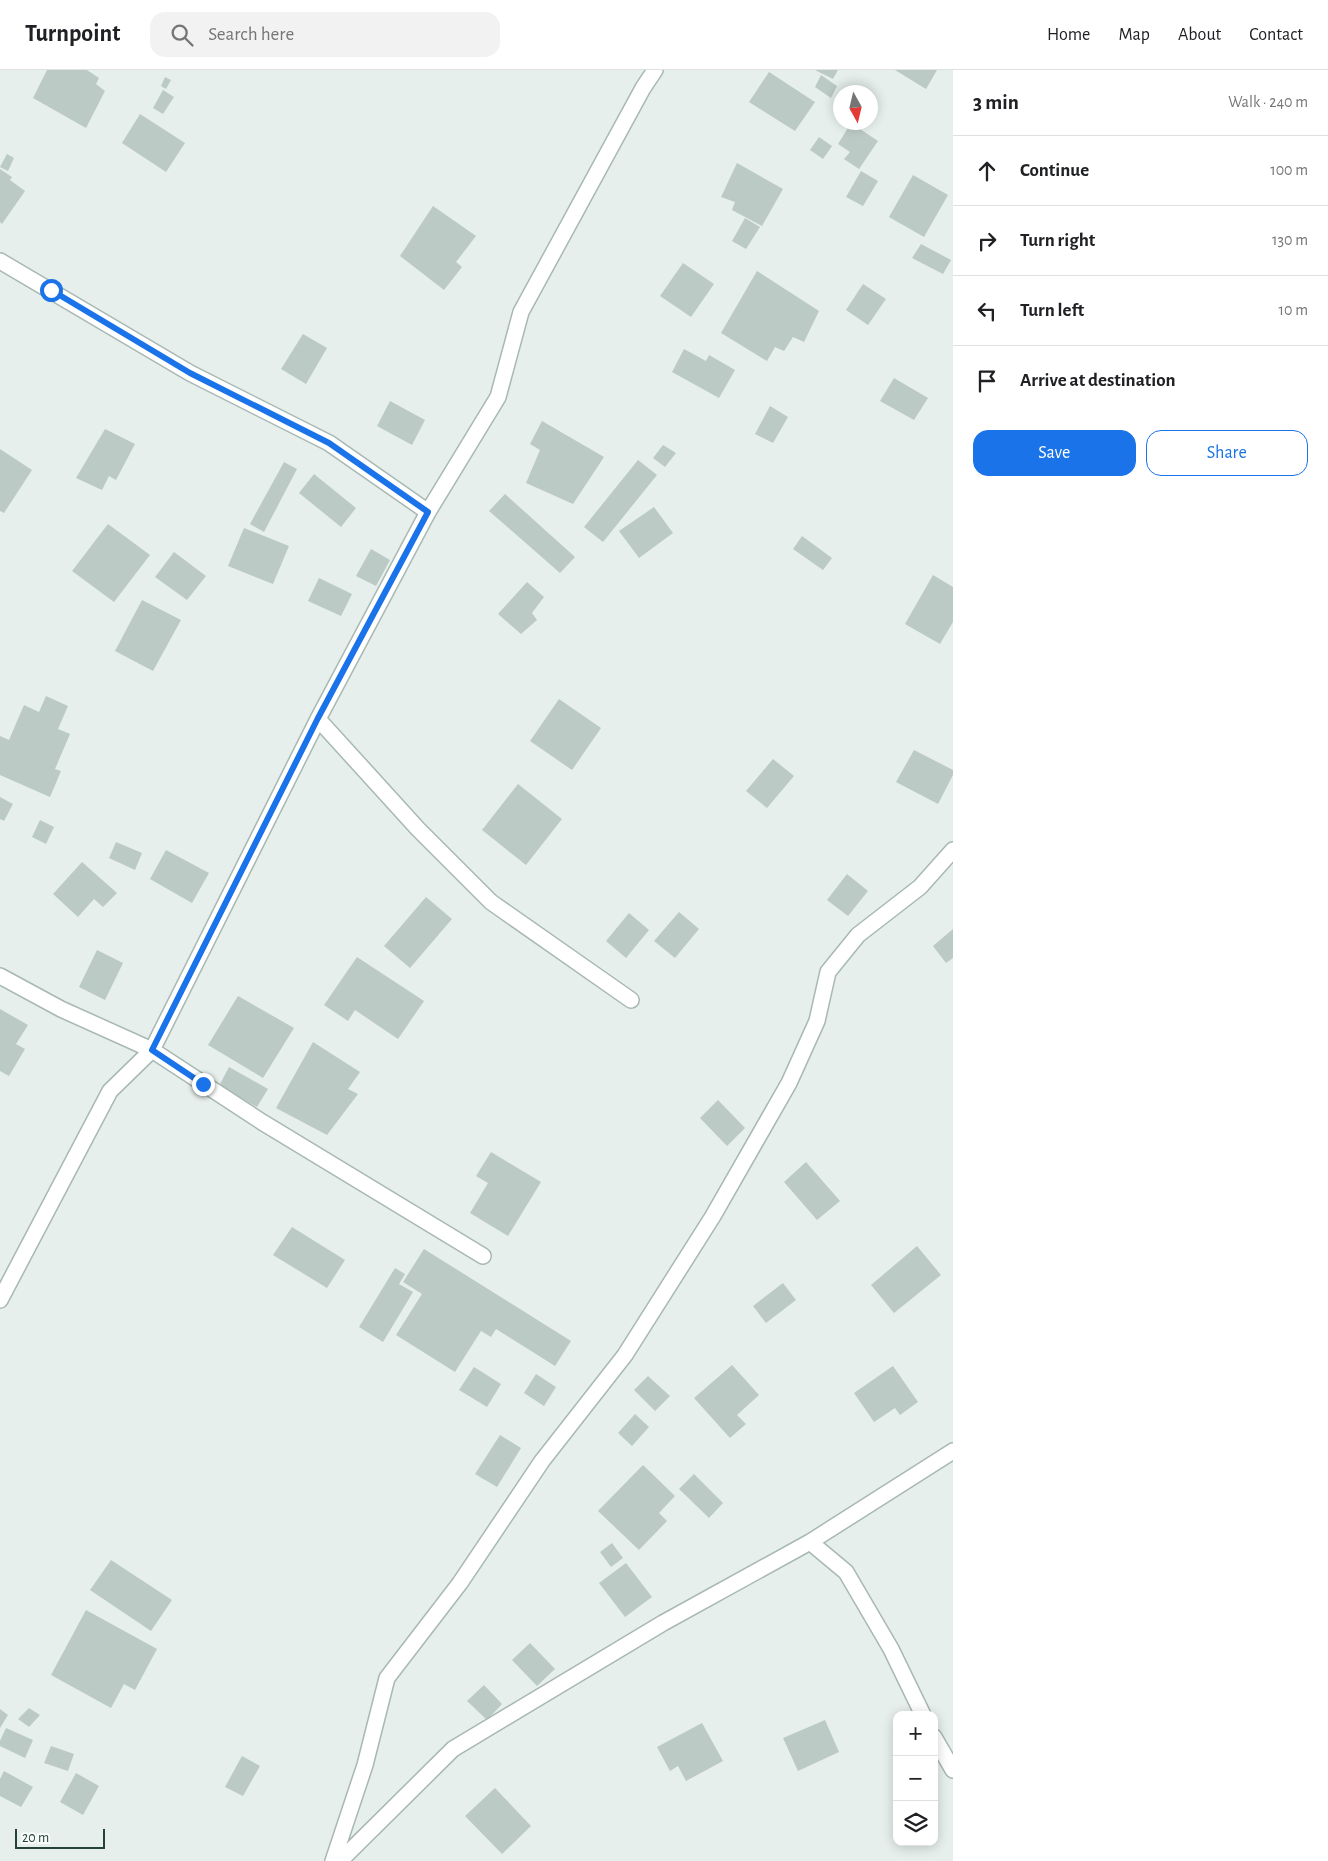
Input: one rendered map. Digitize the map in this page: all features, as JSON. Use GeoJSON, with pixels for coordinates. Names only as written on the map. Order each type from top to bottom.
{"type":"FeatureCollection","features":[{"type":"Feature","properties":{"kind":"street"},"geometry":{"type":"LineString","coordinates":[[0,1300],[110,1091],[152,1050],[318,718],[428,512],[498,397],[521,312],[643,88],[655,70]]}},
{"type":"Feature","properties":{"kind":"street"},"geometry":{"type":"LineString","coordinates":[[0,261],[190,373],[329,443],[428,512]]}},
{"type":"Feature","properties":{"kind":"street"},"geometry":{"type":"LineString","coordinates":[[318,718],[418,829],[491,902],[631,1000]]}},
{"type":"Feature","properties":{"kind":"street"},"geometry":{"type":"LineString","coordinates":[[333,1861],[365,1765],[387,1678],[460,1584],[542,1461],[625,1355],[708,1224],[789,1083],[817,1021],[828,972],[858,935],[920,887],[953,850]]}},
{"type":"Feature","properties":{"kind":"street"},"geometry":{"type":"LineString","coordinates":[[0,976],[61,1009],[152,1050],[262,1122],[483,1256]]}},
{"type":"Feature","properties":{"kind":"street"},"geometry":{"type":"LineString","coordinates":[[340,1861],[454,1749],[663,1623],[810,1542],[953,1451]]}},
{"type":"Feature","properties":{"kind":"street"},"geometry":{"type":"LineString","coordinates":[[810,1542],[846,1572],[891,1649],[921,1711]]}},
{"type":"Feature","properties":{"kind":"street"},"geometry":{"type":"LineString","coordinates":[[938,1744],[953,1770]]}},
{"type":"Feature","properties":{"kind":"building"},"geometry":{"type":"Polygon","coordinates":[[[47,70],[87,70],[99,78],[96,84],[105,91],[86,128],[33,98],[47,70]]]}},
{"type":"Feature","properties":{"kind":"building"},"geometry":{"type":"Polygon","coordinates":[[[815,70],[838,70],[833,79],[815,70]]]}},
{"type":"Feature","properties":{"kind":"building"},"geometry":{"type":"Polygon","coordinates":[[[895,70],[937,70],[926,89],[895,70]]]}},
{"type":"Feature","properties":{"kind":"building"},"geometry":{"type":"Polygon","coordinates":[[[769,72],[815,102],[795,131],[749,102],[769,72]]]}},
{"type":"Feature","properties":{"kind":"building"},"geometry":{"type":"Polygon","coordinates":[[[821,75],[836,85],[833,85],[831,98],[815,87],[821,75]]]}},
{"type":"Feature","properties":{"kind":"building"},"geometry":{"type":"Polygon","coordinates":[[[165,77],[171,80],[166,89],[161,86],[165,77]]]}},
{"type":"Feature","properties":{"kind":"building"},"geometry":{"type":"Polygon","coordinates":[[[163,90],[174,97],[163,114],[153,108],[163,90]]]}},
{"type":"Feature","properties":{"kind":"building"},"geometry":{"type":"Polygon","coordinates":[[[140,114],[185,143],[166,172],[122,143],[140,114]]]}},
{"type":"Feature","properties":{"kind":"building"},"geometry":{"type":"Polygon","coordinates":[[[847,130],[862,130],[878,141],[859,169],[844,159],[850,152],[838,144],[847,130]]]}},
{"type":"Feature","properties":{"kind":"building"},"geometry":{"type":"Polygon","coordinates":[[[819,137],[832,146],[823,159],[810,150],[819,137]]]}},
{"type":"Feature","properties":{"kind":"building"},"geometry":{"type":"Polygon","coordinates":[[[7,154],[14,158],[8,171],[0,167],[7,154]]]}},
{"type":"Feature","properties":{"kind":"building"},"geometry":{"type":"Polygon","coordinates":[[[737,163],[783,189],[762,226],[732,210],[735,202],[721,197],[737,163]]]}},
{"type":"Feature","properties":{"kind":"building"},"geometry":{"type":"Polygon","coordinates":[[[0,169],[12,177],[10,180],[25,191],[2,224],[0,222],[0,169]]]}},
{"type":"Feature","properties":{"kind":"building"},"geometry":{"type":"Polygon","coordinates":[[[861,171],[878,181],[863,206],[846,197],[861,171]]]}},
{"type":"Feature","properties":{"kind":"building"},"geometry":{"type":"Polygon","coordinates":[[[913,175],[948,195],[924,237],[889,217],[913,175]]]}},
{"type":"Feature","properties":{"kind":"building"},"geometry":{"type":"Polygon","coordinates":[[[433,206],[476,236],[456,262],[462,267],[444,290],[400,256],[433,206]]]}},
{"type":"Feature","properties":{"kind":"building"},"geometry":{"type":"Polygon","coordinates":[[[745,218],[760,227],[746,249],[732,241],[745,218]]]}},
{"type":"Feature","properties":{"kind":"building"},"geometry":{"type":"Polygon","coordinates":[[[921,244],[951,260],[943,274],[912,258],[921,244]]]}},
{"type":"Feature","properties":{"kind":"building"},"geometry":{"type":"Polygon","coordinates":[[[683,263],[714,284],[691,317],[660,296],[683,263]]]}},
{"type":"Feature","properties":{"kind":"building"},"geometry":{"type":"Polygon","coordinates":[[[757,271],[819,311],[804,342],[793,337],[784,351],[775,347],[767,361],[721,333],[757,271]]]}},
{"type":"Feature","properties":{"kind":"building"},"geometry":{"type":"Polygon","coordinates":[[[863,284],[886,299],[868,325],[846,310],[863,284]]]}},
{"type":"Feature","properties":{"kind":"building"},"geometry":{"type":"Polygon","coordinates":[[[303,334],[327,348],[306,384],[281,369],[303,334]]]}},
{"type":"Feature","properties":{"kind":"building"},"geometry":{"type":"Polygon","coordinates":[[[684,349],[706,361],[709,355],[735,370],[719,398],[672,372],[684,349]]]}},
{"type":"Feature","properties":{"kind":"building"},"geometry":{"type":"Polygon","coordinates":[[[894,378],[928,398],[914,420],[880,401],[894,378]]]}},
{"type":"Feature","properties":{"kind":"building"},"geometry":{"type":"Polygon","coordinates":[[[390,401],[425,420],[412,445],[377,426],[390,401]]]}},
{"type":"Feature","properties":{"kind":"building"},"geometry":{"type":"Polygon","coordinates":[[[770,406],[788,417],[773,443],[755,434],[770,406]]]}},
{"type":"Feature","properties":{"kind":"building"},"geometry":{"type":"Polygon","coordinates":[[[542,421],[604,457],[573,504],[526,483],[540,450],[530,444],[542,421]]]}},
{"type":"Feature","properties":{"kind":"building"},"geometry":{"type":"Polygon","coordinates":[[[105,429],[135,444],[116,480],[109,476],[102,490],[76,478],[105,429]]]}},
{"type":"Feature","properties":{"kind":"building"},"geometry":{"type":"Polygon","coordinates":[[[663,445],[676,453],[665,467],[653,458],[663,445]]]}},
{"type":"Feature","properties":{"kind":"building"},"geometry":{"type":"Polygon","coordinates":[[[0,449],[32,470],[4,513],[0,511],[0,449]]]}},
{"type":"Feature","properties":{"kind":"building"},"geometry":{"type":"Polygon","coordinates":[[[638,460],[657,475],[603,542],[584,527],[638,460]]]}},
{"type":"Feature","properties":{"kind":"building"},"geometry":{"type":"Polygon","coordinates":[[[284,462],[297,469],[264,532],[250,524],[284,462]]]}},
{"type":"Feature","properties":{"kind":"building"},"geometry":{"type":"Polygon","coordinates":[[[314,474],[356,508],[341,527],[299,493],[314,474]]]}},
{"type":"Feature","properties":{"kind":"building"},"geometry":{"type":"Polygon","coordinates":[[[505,494],[575,557],[560,573],[489,511],[505,494]]]}},
{"type":"Feature","properties":{"kind":"building"},"geometry":{"type":"Polygon","coordinates":[[[654,507],[673,533],[639,558],[619,531],[654,507]]]}},
{"type":"Feature","properties":{"kind":"building"},"geometry":{"type":"Polygon","coordinates":[[[108,524],[150,555],[114,602],[72,571],[108,524]]]}},
{"type":"Feature","properties":{"kind":"building"},"geometry":{"type":"Polygon","coordinates":[[[244,528],[289,546],[273,584],[228,566],[244,528]]]}},
{"type":"Feature","properties":{"kind":"building"},"geometry":{"type":"Polygon","coordinates":[[[802,536],[832,558],[823,570],[793,549],[802,536]]]}},
{"type":"Feature","properties":{"kind":"building"},"geometry":{"type":"Polygon","coordinates":[[[371,549],[390,560],[376,586],[356,576],[371,549]]]}},
{"type":"Feature","properties":{"kind":"building"},"geometry":{"type":"Polygon","coordinates":[[[174,552],[206,576],[187,600],[155,577],[174,552]]]}},
{"type":"Feature","properties":{"kind":"building"},"geometry":{"type":"Polygon","coordinates":[[[933,575],[953,587],[953,622],[940,644],[905,624],[933,575]]]}},
{"type":"Feature","properties":{"kind":"building"},"geometry":{"type":"Polygon","coordinates":[[[319,578],[352,594],[341,616],[308,601],[319,578]]]}},
{"type":"Feature","properties":{"kind":"building"},"geometry":{"type":"Polygon","coordinates":[[[527,582],[544,597],[532,613],[537,620],[521,634],[498,614],[527,582]]]}},
{"type":"Feature","properties":{"kind":"building"},"geometry":{"type":"Polygon","coordinates":[[[142,600],[181,620],[153,671],[115,651],[142,600]]]}},
{"type":"Feature","properties":{"kind":"building"},"geometry":{"type":"Polygon","coordinates":[[[46,696],[68,706],[58,729],[70,734],[55,769],[61,771],[50,797],[0,775],[0,736],[9,740],[24,705],[39,712],[46,696]]]}},
{"type":"Feature","properties":{"kind":"building"},"geometry":{"type":"Polygon","coordinates":[[[559,699],[601,728],[572,770],[530,741],[559,699]]]}},
{"type":"Feature","properties":{"kind":"building"},"geometry":{"type":"Polygon","coordinates":[[[914,750],[953,770],[953,775],[938,804],[896,782],[914,750]]]}},
{"type":"Feature","properties":{"kind":"building"},"geometry":{"type":"Polygon","coordinates":[[[773,759],[794,776],[767,808],[746,791],[773,759]]]}},
{"type":"Feature","properties":{"kind":"building"},"geometry":{"type":"Polygon","coordinates":[[[518,784],[562,819],[526,865],[482,830],[518,784]]]}},
{"type":"Feature","properties":{"kind":"building"},"geometry":{"type":"Polygon","coordinates":[[[0,797],[13,804],[4,821],[0,819],[0,797]]]}},
{"type":"Feature","properties":{"kind":"building"},"geometry":{"type":"Polygon","coordinates":[[[40,820],[54,827],[46,844],[32,837],[40,820]]]}},
{"type":"Feature","properties":{"kind":"building"},"geometry":{"type":"Polygon","coordinates":[[[116,842],[142,853],[135,870],[109,858],[116,842]]]}},
{"type":"Feature","properties":{"kind":"building"},"geometry":{"type":"Polygon","coordinates":[[[166,850],[209,873],[192,903],[150,879],[166,850]]]}},
{"type":"Feature","properties":{"kind":"building"},"geometry":{"type":"Polygon","coordinates":[[[82,862],[117,893],[103,907],[94,899],[78,917],[53,894],[82,862]]]}},
{"type":"Feature","properties":{"kind":"building"},"geometry":{"type":"Polygon","coordinates":[[[847,874],[868,891],[848,916],[827,900],[847,874]]]}},
{"type":"Feature","properties":{"kind":"building"},"geometry":{"type":"Polygon","coordinates":[[[426,897],[452,919],[410,968],[384,946],[426,897]]]}},
{"type":"Feature","properties":{"kind":"building"},"geometry":{"type":"Polygon","coordinates":[[[679,912],[699,929],[675,958],[654,941],[679,912]]]}},
{"type":"Feature","properties":{"kind":"building"},"geometry":{"type":"Polygon","coordinates":[[[629,913],[649,930],[626,958],[606,941],[629,913]]]}},
{"type":"Feature","properties":{"kind":"building"},"geometry":{"type":"Polygon","coordinates":[[[953,929],[953,958],[946,963],[933,946],[953,929]]]}},
{"type":"Feature","properties":{"kind":"building"},"geometry":{"type":"Polygon","coordinates":[[[97,950],[123,963],[105,1000],[79,987],[97,950]]]}},
{"type":"Feature","properties":{"kind":"building"},"geometry":{"type":"Polygon","coordinates":[[[357,957],[424,1001],[398,1039],[355,1010],[348,1021],[324,1005],[357,957]]]}},
{"type":"Feature","properties":{"kind":"building"},"geometry":{"type":"Polygon","coordinates":[[[238,996],[294,1028],[263,1078],[208,1045],[238,996]]]}},
{"type":"Feature","properties":{"kind":"building"},"geometry":{"type":"Polygon","coordinates":[[[0,1009],[28,1025],[16,1044],[25,1049],[9,1076],[0,1071],[0,1009]]]}},
{"type":"Feature","properties":{"kind":"building"},"geometry":{"type":"Polygon","coordinates":[[[313,1042],[360,1072],[348,1089],[358,1094],[327,1135],[276,1108],[313,1042]]]}},
{"type":"Feature","properties":{"kind":"building"},"geometry":{"type":"Polygon","coordinates":[[[229,1067],[268,1089],[257,1107],[219,1086],[229,1067]]]}},
{"type":"Feature","properties":{"kind":"building"},"geometry":{"type":"Polygon","coordinates":[[[718,1100],[745,1128],[727,1146],[700,1118],[718,1100]]]}},
{"type":"Feature","properties":{"kind":"building"},"geometry":{"type":"Polygon","coordinates":[[[491,1152],[541,1182],[508,1236],[470,1213],[488,1183],[476,1176],[491,1152]]]}},
{"type":"Feature","properties":{"kind":"building"},"geometry":{"type":"Polygon","coordinates":[[[806,1162],[840,1201],[817,1220],[784,1182],[806,1162]]]}},
{"type":"Feature","properties":{"kind":"building"},"geometry":{"type":"Polygon","coordinates":[[[292,1227],[345,1260],[327,1288],[273,1255],[292,1227]]]}},
{"type":"Feature","properties":{"kind":"building"},"geometry":{"type":"Polygon","coordinates":[[[917,1246],[941,1275],[894,1313],[871,1285],[917,1246]]]}},
{"type":"Feature","properties":{"kind":"building"},"geometry":{"type":"Polygon","coordinates":[[[424,1249],[571,1341],[555,1366],[496,1329],[491,1337],[481,1331],[455,1372],[396,1335],[422,1294],[403,1282],[424,1249]]]}},
{"type":"Feature","properties":{"kind":"building"},"geometry":{"type":"Polygon","coordinates":[[[395,1268],[405,1274],[399,1284],[413,1292],[383,1342],[359,1327],[395,1268]]]}},
{"type":"Feature","properties":{"kind":"building"},"geometry":{"type":"Polygon","coordinates":[[[783,1283],[796,1300],[766,1323],[753,1306],[783,1283]]]}},
{"type":"Feature","properties":{"kind":"building"},"geometry":{"type":"Polygon","coordinates":[[[732,1365],[759,1395],[737,1415],[746,1424],[730,1438],[694,1398],[732,1365]]]}},
{"type":"Feature","properties":{"kind":"building"},"geometry":{"type":"Polygon","coordinates":[[[893,1366],[918,1402],[900,1415],[895,1408],[874,1422],[854,1393],[893,1366]]]}},
{"type":"Feature","properties":{"kind":"building"},"geometry":{"type":"Polygon","coordinates":[[[474,1367],[501,1384],[487,1407],[459,1390],[474,1367]]]}},
{"type":"Feature","properties":{"kind":"building"},"geometry":{"type":"Polygon","coordinates":[[[536,1374],[556,1387],[544,1406],[524,1393],[536,1374]]]}},
{"type":"Feature","properties":{"kind":"building"},"geometry":{"type":"Polygon","coordinates":[[[648,1376],[670,1396],[655,1411],[634,1390],[648,1376]]]}},
{"type":"Feature","properties":{"kind":"building"},"geometry":{"type":"Polygon","coordinates":[[[635,1414],[649,1427],[632,1446],[618,1433],[635,1414]]]}},
{"type":"Feature","properties":{"kind":"building"},"geometry":{"type":"Polygon","coordinates":[[[500,1435],[521,1448],[497,1487],[475,1474],[500,1435]]]}},
{"type":"Feature","properties":{"kind":"building"},"geometry":{"type":"Polygon","coordinates":[[[643,1465],[675,1496],[659,1513],[667,1521],[639,1550],[598,1511],[643,1465]]]}},
{"type":"Feature","properties":{"kind":"building"},"geometry":{"type":"Polygon","coordinates":[[[694,1474],[723,1503],[709,1518],[679,1489],[694,1474]]]}},
{"type":"Feature","properties":{"kind":"building"},"geometry":{"type":"Polygon","coordinates":[[[612,1543],[623,1558],[611,1567],[600,1552],[612,1543]]]}},
{"type":"Feature","properties":{"kind":"building"},"geometry":{"type":"Polygon","coordinates":[[[111,1560],[172,1600],[151,1631],[90,1590],[111,1560]]]}},
{"type":"Feature","properties":{"kind":"building"},"geometry":{"type":"Polygon","coordinates":[[[626,1563],[652,1597],[625,1617],[599,1583],[626,1563]]]}},
{"type":"Feature","properties":{"kind":"building"},"geometry":{"type":"Polygon","coordinates":[[[86,1610],[157,1649],[135,1690],[124,1684],[111,1708],[51,1675],[86,1610]]]}},
{"type":"Feature","properties":{"kind":"building"},"geometry":{"type":"Polygon","coordinates":[[[530,1643],[555,1669],[537,1686],[512,1660],[530,1643]]]}},
{"type":"Feature","properties":{"kind":"building"},"geometry":{"type":"Polygon","coordinates":[[[484,1685],[502,1704],[487,1720],[467,1701],[484,1685]]]}},
{"type":"Feature","properties":{"kind":"building"},"geometry":{"type":"Polygon","coordinates":[[[29,1708],[40,1715],[29,1727],[18,1719],[29,1708]]]}},
{"type":"Feature","properties":{"kind":"building"},"geometry":{"type":"Polygon","coordinates":[[[0,1709],[8,1715],[0,1728],[0,1709]]]}},
{"type":"Feature","properties":{"kind":"building"},"geometry":{"type":"Polygon","coordinates":[[[825,1720],[839,1752],[798,1771],[783,1738],[825,1720]]]}},
{"type":"Feature","properties":{"kind":"building"},"geometry":{"type":"Polygon","coordinates":[[[702,1723],[723,1761],[686,1781],[678,1766],[670,1771],[657,1747],[702,1723]]]}},
{"type":"Feature","properties":{"kind":"building"},"geometry":{"type":"Polygon","coordinates":[[[6,1728],[33,1740],[25,1758],[0,1746],[0,1741],[6,1728]]]}},
{"type":"Feature","properties":{"kind":"building"},"geometry":{"type":"Polygon","coordinates":[[[51,1746],[74,1754],[68,1771],[44,1763],[51,1746]]]}},
{"type":"Feature","properties":{"kind":"building"},"geometry":{"type":"Polygon","coordinates":[[[242,1756],[260,1766],[243,1796],[225,1787],[242,1756]]]}},
{"type":"Feature","properties":{"kind":"building"},"geometry":{"type":"Polygon","coordinates":[[[4,1771],[33,1787],[21,1807],[0,1796],[0,1779],[4,1771]]]}},
{"type":"Feature","properties":{"kind":"building"},"geometry":{"type":"Polygon","coordinates":[[[76,1773],[99,1786],[83,1815],[60,1802],[76,1773]]]}},
{"type":"Feature","properties":{"kind":"building"},"geometry":{"type":"Polygon","coordinates":[[[495,1788],[531,1826],[502,1854],[465,1816],[495,1788]]]}},
{"type":"Feature","properties":{"kind":"route"},"geometry":{"type":"LineString","coordinates":[[51,290],[190,373],[329,443],[428,512],[318,718],[152,1050],[203,1084]]}}]}
